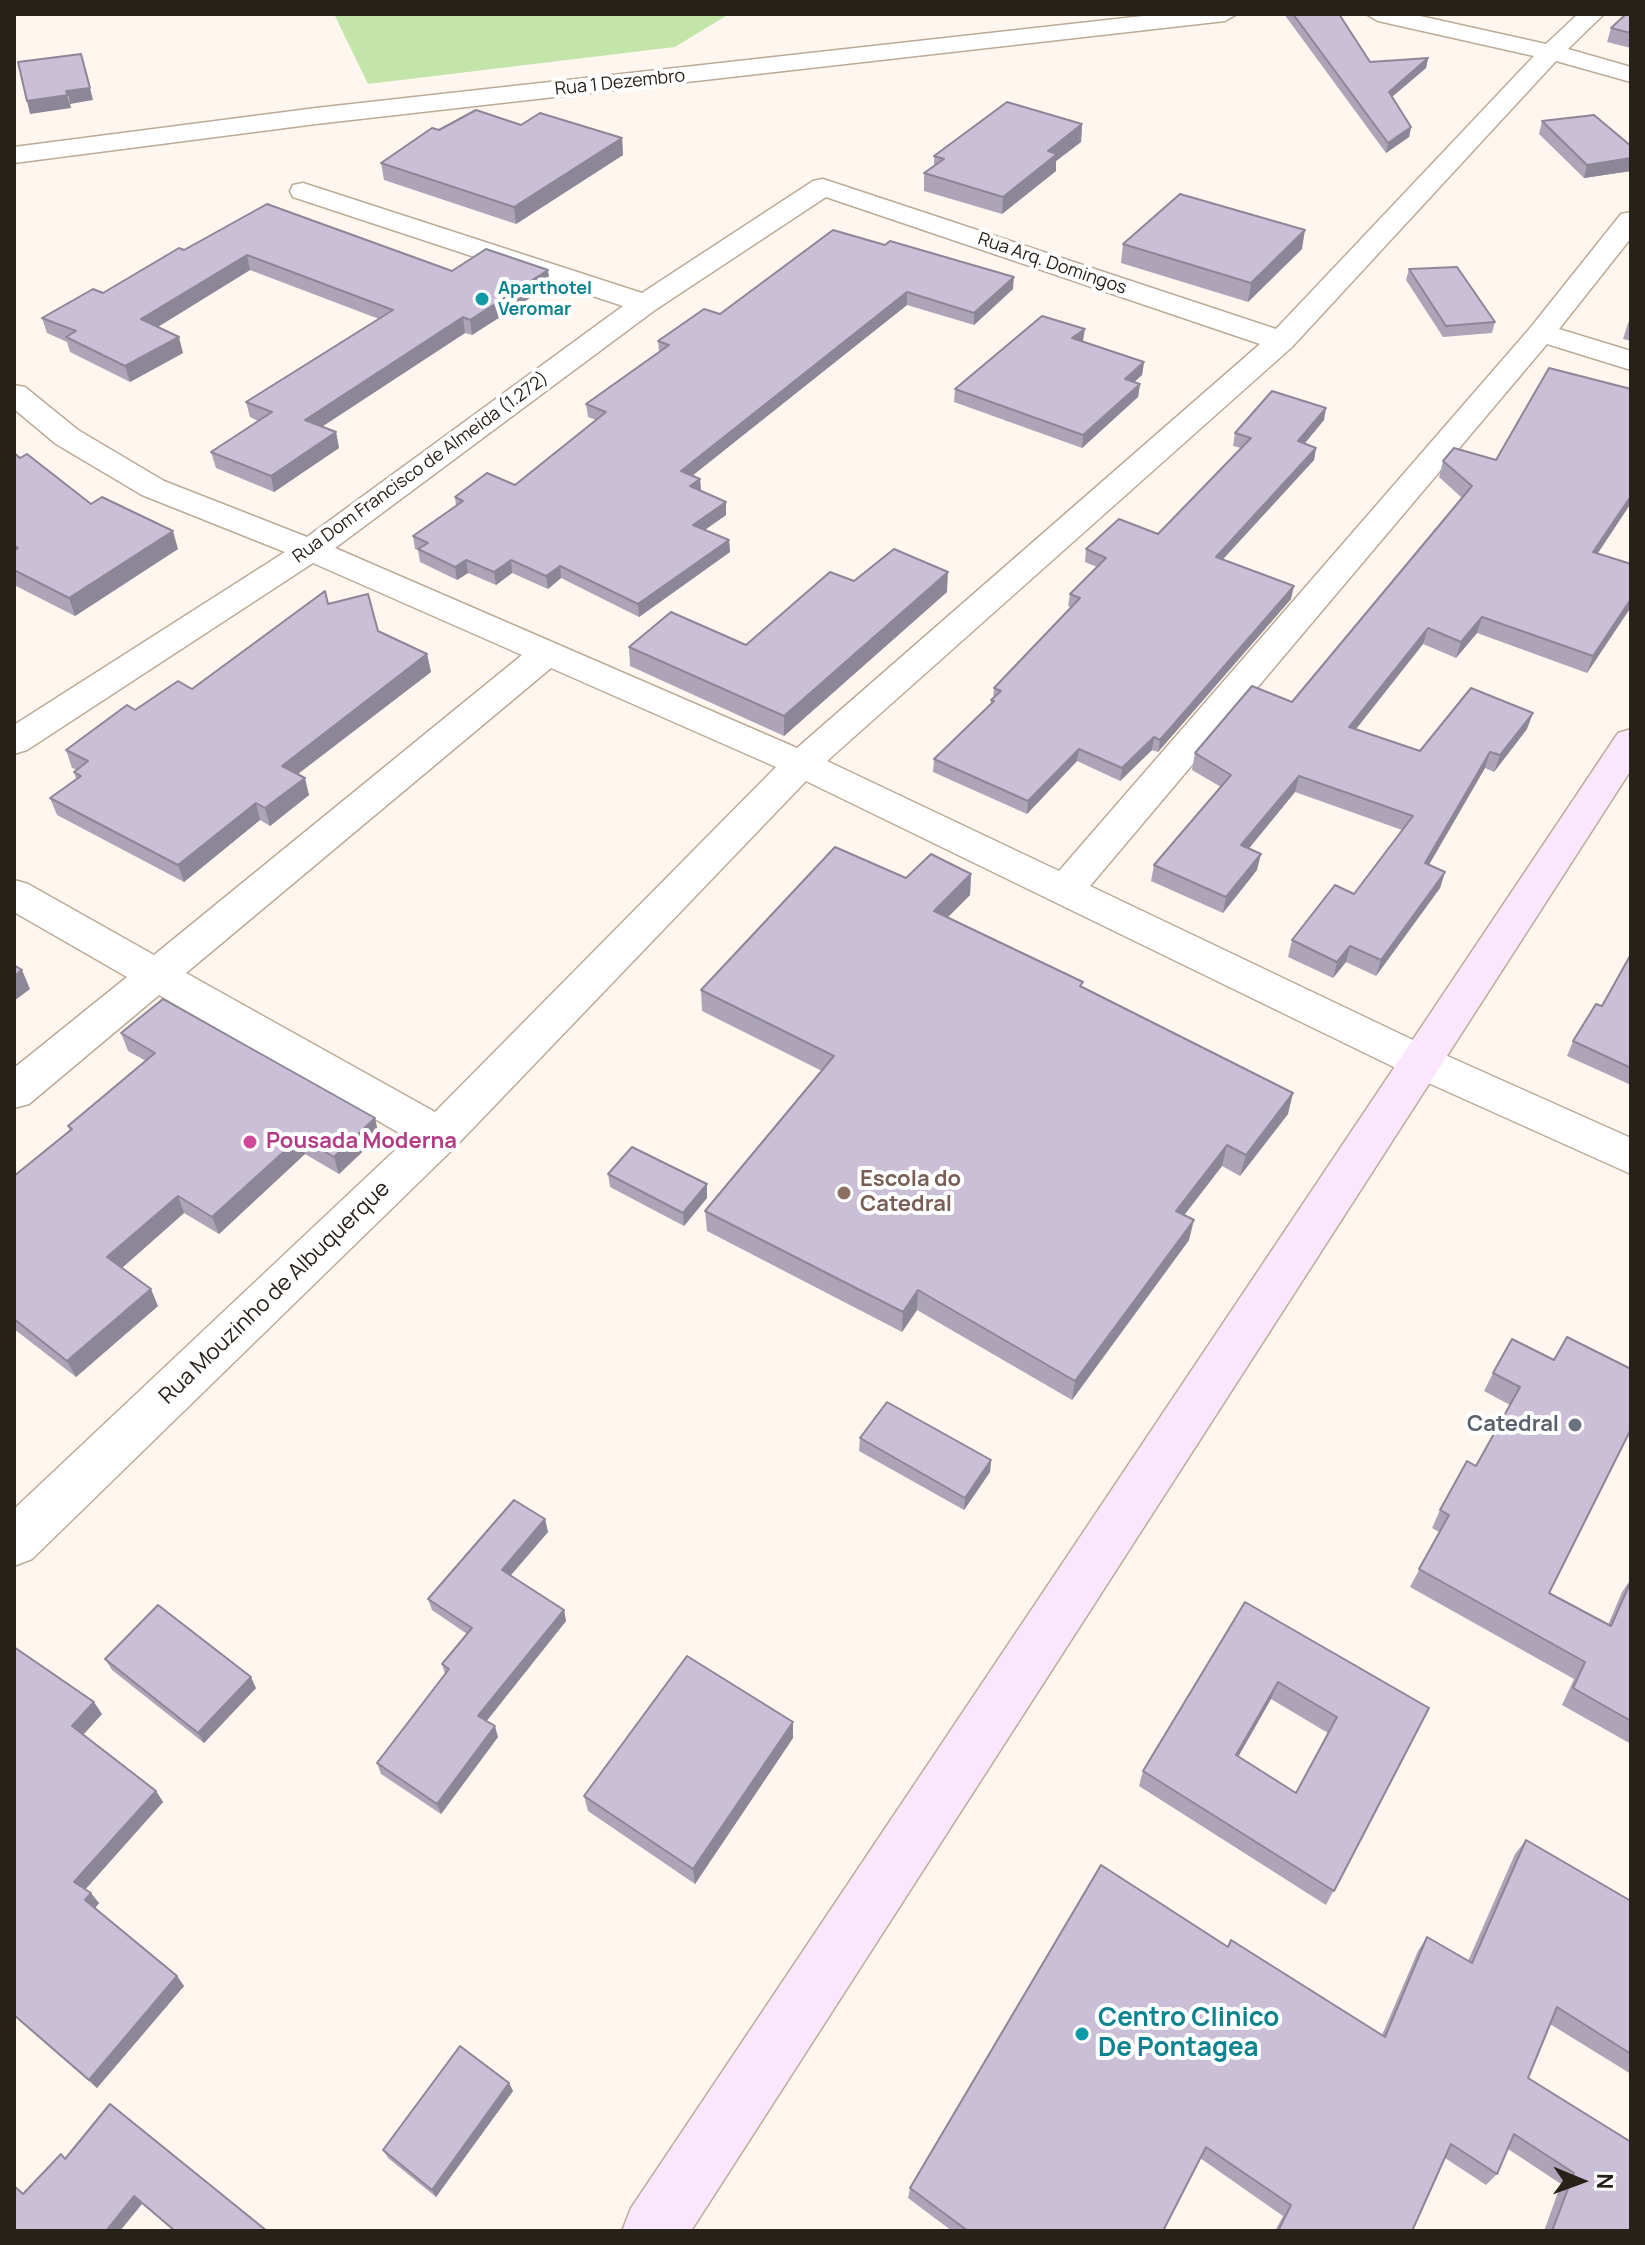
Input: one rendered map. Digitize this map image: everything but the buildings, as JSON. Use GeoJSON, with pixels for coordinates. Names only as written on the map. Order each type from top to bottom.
{"type":"FeatureCollection","features":[{"type":"Feature","properties":{"kind":"street","name":"Rua 1 Dezembro"},"geometry":{"type":"LineString","coordinates":[[14,155],[331,114],[1225,14]]}},
{"type":"Feature","properties":{"kind":"street"},"geometry":{"type":"LineString","coordinates":[[1378,14],[1551,52],[1631,75]]}},
{"type":"Feature","properties":{"kind":"street","name":"Rua Mouzinho de Albuquerque"},"geometry":{"type":"LineString","coordinates":[[14,1543],[439,1135],[801,764],[1281,341],[1551,52],[1592,14]]}},
{"type":"Feature","properties":{"kind":"street","name":"Rua Arq. Domingos"},"geometry":{"type":"LineString","coordinates":[[823,187],[1281,341]]}},
{"type":"Feature","properties":{"kind":"street","name":"Rua Dom Francisco de Almeida (1.272)"},"geometry":{"type":"LineString","coordinates":[[14,742],[311,550],[645,304],[823,187]]}},
{"type":"Feature","properties":{"kind":"street"},"geometry":{"type":"LineString","coordinates":[[303,191],[645,304]]}},
{"type":"Feature","properties":{"kind":"street"},"geometry":{"type":"LineString","coordinates":[[1066,889],[1541,333],[1631,220]]}},
{"type":"Feature","properties":{"kind":"street"},"geometry":{"type":"LineString","coordinates":[[1541,333],[1631,361]]}},
{"type":"Feature","properties":{"kind":"street"},"geometry":{"type":"LineString","coordinates":[[14,394],[67,437],[153,488],[311,550],[801,764],[1419,1061],[1631,1157]]}},
{"type":"Feature","properties":{"kind":"street"},"geometry":{"type":"LineString","coordinates":[[14,1092],[547,653]]}},
{"type":"Feature","properties":{"kind":"street"},"geometry":{"type":"LineString","coordinates":[[654,2231],[1631,741]]}},
{"type":"Feature","properties":{"kind":"street"},"geometry":{"type":"LineString","coordinates":[[14,894],[439,1135]]}},
{"type":"Feature","properties":{"kind":"green space"},"geometry":{"type":"Polygon","coordinates":[[[334,14],[729,14],[675,47],[368,84],[334,14]]]}},
{"type":"Feature","properties":{"kind":"place","name":"Aparthotel Veromar"},"geometry":{"type":"Point","coordinates":[482,299]}},
{"type":"Feature","properties":{"kind":"place","name":"Pousada Moderna"},"geometry":{"type":"Point","coordinates":[250,1142]}},
{"type":"Feature","properties":{"kind":"place","name":"Escola do Catedral"},"geometry":{"type":"Point","coordinates":[844,1193]}},
{"type":"Feature","properties":{"kind":"place","name":"Catedral"},"geometry":{"type":"Point","coordinates":[1575,1425]}},
{"type":"Feature","properties":{"kind":"place","name":"Centro Clinico De Pontagea"},"geometry":{"type":"Point","coordinates":[1082,2034]}}]}
